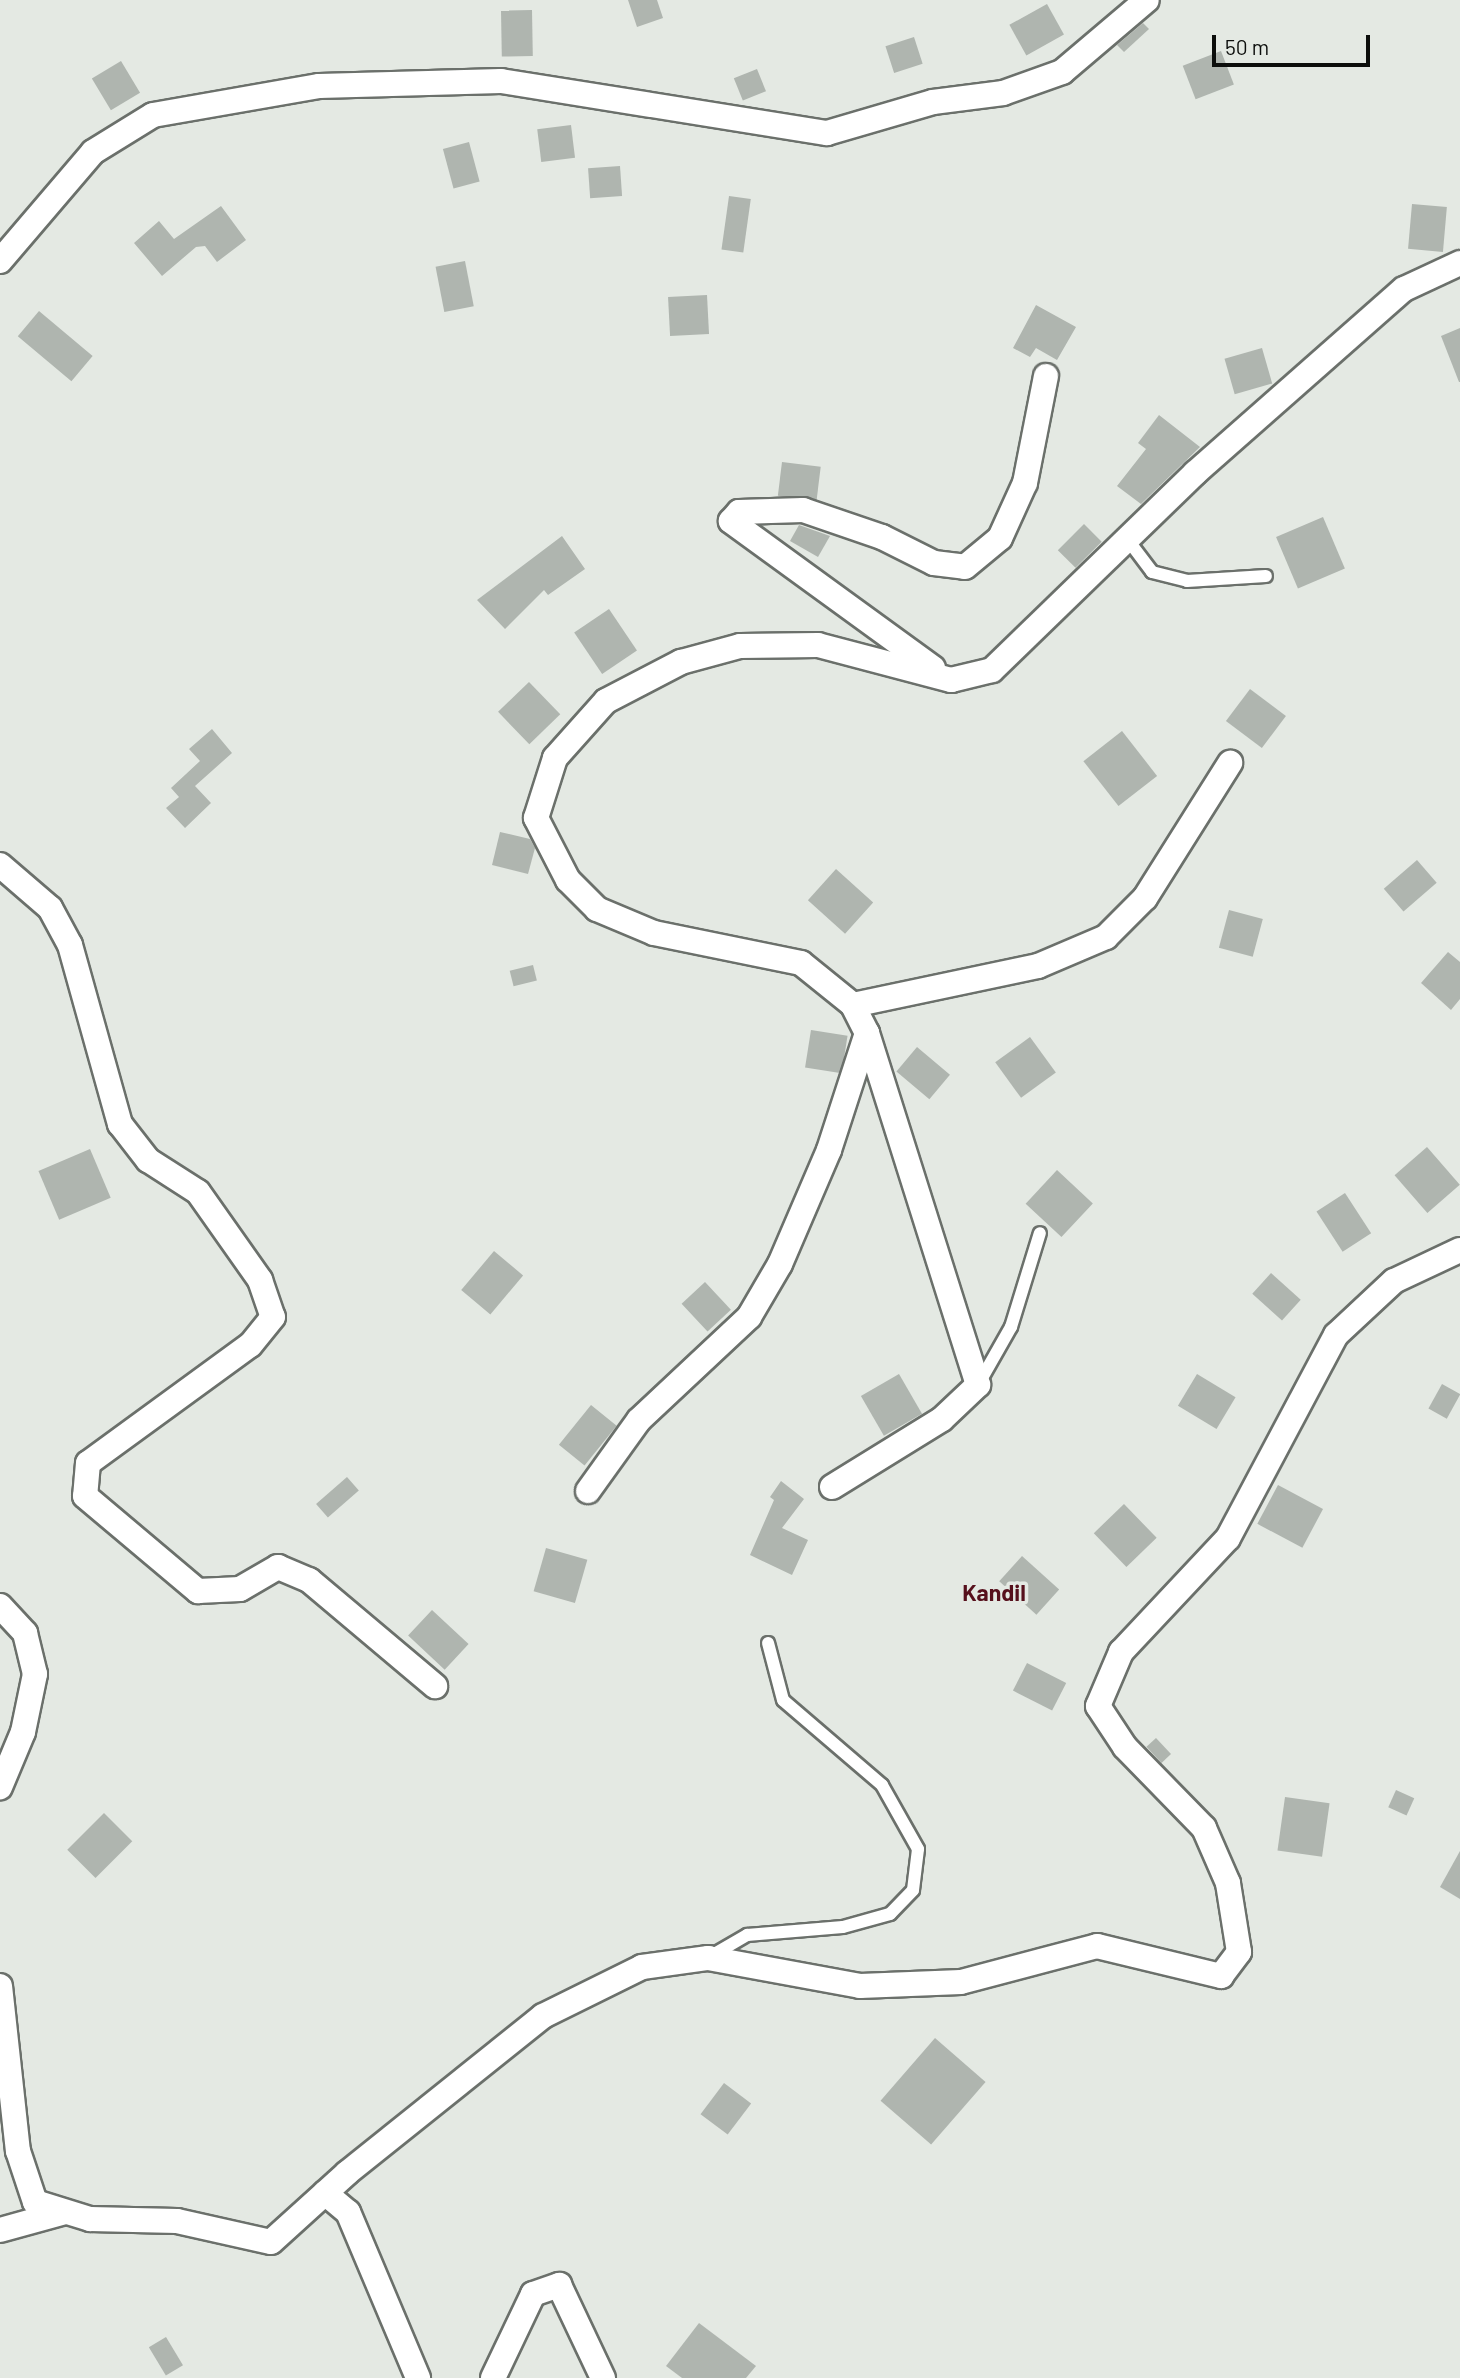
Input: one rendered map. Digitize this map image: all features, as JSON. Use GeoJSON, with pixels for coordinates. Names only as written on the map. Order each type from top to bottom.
{"type":"FeatureCollection","features":[{"type":"Feature","properties":{"kind":"street"},"geometry":{"type":"LineString","coordinates":[[0,261],[93,152],[153,115],[319,86],[501,81],[827,133],[933,102],[1003,93],[1062,72],[1147,0]]}},
{"type":"Feature","properties":{"kind":"street"},"geometry":{"type":"LineString","coordinates":[[832,1487],[942,1419],[978,1385],[867,1033],[853,1004],[801,963],[654,933],[597,909],[568,880],[536,818],[555,758],[606,701],[681,662],[740,646],[818,645],[951,680],[992,670],[1195,473],[1404,289],[1460,263]]}},
{"type":"Feature","properties":{"kind":"street"},"geometry":{"type":"LineString","coordinates":[[951,680],[731,521],[739,512],[803,510],[882,537],[934,563],[965,567],[1000,538],[1025,483],[1046,376]]}},
{"type":"Feature","properties":{"kind":"street"},"geometry":{"type":"LineString","coordinates":[[853,1004],[1038,965],[1106,937],[1145,898],[1230,763]]}},
{"type":"Feature","properties":{"kind":"street"},"geometry":{"type":"LineString","coordinates":[[0,865],[50,908],[69,944],[120,1124],[148,1160],[198,1192],[260,1280],[273,1317],[250,1345],[88,1463],[85,1496],[198,1591],[240,1589],[278,1567],[309,1580],[435,1686]]}},
{"type":"Feature","properties":{"kind":"street"},"geometry":{"type":"LineString","coordinates":[[587,1490],[639,1420],[749,1317],[780,1264],[829,1150],[867,1033]]}},
{"type":"Feature","properties":{"kind":"street"},"geometry":{"type":"LineString","coordinates":[[0,1986],[18,2151],[34,2202],[90,2219],[177,2221],[271,2242],[325,2193],[543,2016],[642,1967],[708,1958],[860,1986],[961,1982],[1097,1946],[1220,1976],[1239,1952],[1228,1883],[1204,1828],[1125,1746],[1098,1706],[1121,1652],[1228,1538],[1336,1335],[1394,1281],[1460,1250]]}},
{"type":"Feature","properties":{"kind":"street"},"geometry":{"type":"LineString","coordinates":[[0,1606],[25,1633],[35,1674],[23,1732],[0,1787]]}},
{"type":"Feature","properties":{"kind":"street"},"geometry":{"type":"LineString","coordinates":[[325,2193],[348,2212],[418,2378]]}},
{"type":"Feature","properties":{"kind":"street"},"geometry":{"type":"LineString","coordinates":[[0,2230],[66,2212]]}},
{"type":"Feature","properties":{"kind":"street"},"geometry":{"type":"LineString","coordinates":[[492,2378],[533,2294],[559,2285],[603,2378]]}},
{"type":"Feature","properties":{"kind":"lane"},"geometry":{"type":"LineString","coordinates":[[1128,540],[1152,572],[1187,582],[1266,576]]}},
{"type":"Feature","properties":{"kind":"lane"},"geometry":{"type":"LineString","coordinates":[[978,1385],[1011,1328],[1040,1233]]}},
{"type":"Feature","properties":{"kind":"lane"},"geometry":{"type":"LineString","coordinates":[[708,1958],[747,1935],[843,1927],[890,1913],[913,1890],[918,1849],[882,1785],[783,1700],[768,1643]]}},
{"type":"Feature","properties":{"kind":"building"},"geometry":{"type":"Polygon","coordinates":[[[628,0],[657,0],[663,18],[637,27],[628,0]]]}},
{"type":"Feature","properties":{"kind":"building"},"geometry":{"type":"Polygon","coordinates":[[[1047,4],[1064,35],[1026,55],[1009,25],[1047,4]]]}},
{"type":"Feature","properties":{"kind":"building"},"geometry":{"type":"Polygon","coordinates":[[[532,10],[533,56],[502,57],[501,11],[532,10]]]}},
{"type":"Feature","properties":{"kind":"building"},"geometry":{"type":"Polygon","coordinates":[[[1143,23],[1149,29],[1124,52],[1117,45],[1143,23]]]}},
{"type":"Feature","properties":{"kind":"building"},"geometry":{"type":"Polygon","coordinates":[[[914,37],[923,64],[894,73],[885,46],[914,37]]]}},
{"type":"Feature","properties":{"kind":"building"},"geometry":{"type":"Polygon","coordinates":[[[1221,51],[1234,85],[1196,99],[1183,66],[1221,51]]]}},
{"type":"Feature","properties":{"kind":"building"},"geometry":{"type":"Polygon","coordinates":[[[121,61],[140,93],[111,110],[92,79],[121,61]]]}},
{"type":"Feature","properties":{"kind":"building"},"geometry":{"type":"Polygon","coordinates":[[[757,69],[766,91],[743,101],[734,78],[757,69]]]}},
{"type":"Feature","properties":{"kind":"building"},"geometry":{"type":"Polygon","coordinates":[[[571,125],[575,158],[541,162],[537,129],[571,125]]]}},
{"type":"Feature","properties":{"kind":"building"},"geometry":{"type":"Polygon","coordinates":[[[469,142],[480,182],[454,189],[443,149],[469,142]]]}},
{"type":"Feature","properties":{"kind":"building"},"geometry":{"type":"Polygon","coordinates":[[[620,166],[622,196],[590,198],[588,168],[620,166]]]}},
{"type":"Feature","properties":{"kind":"building"},"geometry":{"type":"Polygon","coordinates":[[[729,196],[751,199],[743,253],[721,249],[729,196]]]}},
{"type":"Feature","properties":{"kind":"building"},"geometry":{"type":"Polygon","coordinates":[[[1412,204],[1447,207],[1443,252],[1408,249],[1412,204]]]}},
{"type":"Feature","properties":{"kind":"building"},"geometry":{"type":"Polygon","coordinates":[[[221,206],[246,240],[217,262],[205,246],[196,247],[162,276],[134,243],[159,221],[174,239],[221,206]]]}},
{"type":"Feature","properties":{"kind":"building"},"geometry":{"type":"Polygon","coordinates":[[[465,261],[474,306],[444,312],[436,267],[465,261]]]}},
{"type":"Feature","properties":{"kind":"building"},"geometry":{"type":"Polygon","coordinates":[[[707,295],[709,334],[670,336],[668,297],[707,295]]]}},
{"type":"Feature","properties":{"kind":"building"},"geometry":{"type":"Polygon","coordinates":[[[1036,305],[1076,327],[1057,360],[1036,348],[1030,357],[1013,348],[1036,305]]]}},
{"type":"Feature","properties":{"kind":"building"},"geometry":{"type":"Polygon","coordinates":[[[39,311],[93,356],[71,381],[18,336],[39,311]]]}},
{"type":"Feature","properties":{"kind":"building"},"geometry":{"type":"Polygon","coordinates":[[[1460,328],[1460,382],[1459,382],[1441,336],[1460,328]]]}},
{"type":"Feature","properties":{"kind":"building"},"geometry":{"type":"Polygon","coordinates":[[[1262,348],[1272,384],[1235,394],[1225,359],[1262,348]]]}},
{"type":"Feature","properties":{"kind":"building"},"geometry":{"type":"Polygon","coordinates":[[[1159,415],[1200,447],[1141,504],[1117,486],[1146,449],[1138,443],[1159,415]]]}},
{"type":"Feature","properties":{"kind":"building"},"geometry":{"type":"Polygon","coordinates":[[[782,462],[821,467],[817,500],[778,496],[782,462]]]}},
{"type":"Feature","properties":{"kind":"building"},"geometry":{"type":"Polygon","coordinates":[[[1323,517],[1345,569],[1298,588],[1276,537],[1323,517]]]}},
{"type":"Feature","properties":{"kind":"building"},"geometry":{"type":"Polygon","coordinates":[[[1084,524],[1102,542],[1076,568],[1058,550],[1084,524]]]}},
{"type":"Feature","properties":{"kind":"building"},"geometry":{"type":"Polygon","coordinates":[[[799,525],[830,536],[818,557],[790,541],[799,525]]]}},
{"type":"Feature","properties":{"kind":"building"},"geometry":{"type":"Polygon","coordinates":[[[562,536],[585,569],[548,595],[544,590],[505,629],[477,600],[562,536]]]}},
{"type":"Feature","properties":{"kind":"building"},"geometry":{"type":"Polygon","coordinates":[[[609,609],[637,650],[602,674],[574,632],[609,609]]]}},
{"type":"Feature","properties":{"kind":"building"},"geometry":{"type":"Polygon","coordinates":[[[529,682],[560,714],[529,744],[498,712],[529,682]]]}},
{"type":"Feature","properties":{"kind":"building"},"geometry":{"type":"Polygon","coordinates":[[[1250,689],[1286,716],[1262,748],[1226,721],[1250,689]]]}},
{"type":"Feature","properties":{"kind":"building"},"geometry":{"type":"Polygon","coordinates":[[[212,729],[232,753],[195,786],[211,803],[185,828],[166,808],[179,797],[171,788],[200,761],[189,749],[212,729]]]}},
{"type":"Feature","properties":{"kind":"building"},"geometry":{"type":"Polygon","coordinates":[[[1122,731],[1157,776],[1118,806],[1083,761],[1122,731]]]}},
{"type":"Feature","properties":{"kind":"building"},"geometry":{"type":"Polygon","coordinates":[[[500,832],[530,839],[535,848],[528,874],[492,865],[500,832]]]}},
{"type":"Feature","properties":{"kind":"building"},"geometry":{"type":"Polygon","coordinates":[[[1417,860],[1437,883],[1403,912],[1384,889],[1417,860]]]}},
{"type":"Feature","properties":{"kind":"building"},"geometry":{"type":"Polygon","coordinates":[[[836,869],[873,902],[845,934],[808,900],[836,869]]]}},
{"type":"Feature","properties":{"kind":"building"},"geometry":{"type":"Polygon","coordinates":[[[1229,910],[1263,919],[1253,957],[1219,948],[1229,910]]]}},
{"type":"Feature","properties":{"kind":"building"},"geometry":{"type":"Polygon","coordinates":[[[1448,952],[1460,962],[1460,999],[1451,1010],[1421,983],[1448,952]]]}},
{"type":"Feature","properties":{"kind":"building"},"geometry":{"type":"Polygon","coordinates":[[[533,965],[537,981],[514,986],[510,971],[533,965]]]}},
{"type":"Feature","properties":{"kind":"building"},"geometry":{"type":"Polygon","coordinates":[[[811,1030],[848,1036],[842,1073],[805,1068],[811,1030]]]}},
{"type":"Feature","properties":{"kind":"building"},"geometry":{"type":"Polygon","coordinates":[[[1030,1037],[1056,1073],[1021,1098],[995,1062],[1030,1037]]]}},
{"type":"Feature","properties":{"kind":"building"},"geometry":{"type":"Polygon","coordinates":[[[917,1047],[950,1075],[929,1099],[896,1072],[917,1047]]]}},
{"type":"Feature","properties":{"kind":"building"},"geometry":{"type":"Polygon","coordinates":[[[1427,1147],[1460,1185],[1427,1213],[1395,1175],[1427,1147]]]}},
{"type":"Feature","properties":{"kind":"building"},"geometry":{"type":"Polygon","coordinates":[[[90,1149],[111,1198],[59,1220],[38,1171],[90,1149]]]}},
{"type":"Feature","properties":{"kind":"building"},"geometry":{"type":"Polygon","coordinates":[[[1057,1170],[1093,1203],[1061,1237],[1026,1204],[1057,1170]]]}},
{"type":"Feature","properties":{"kind":"building"},"geometry":{"type":"Polygon","coordinates":[[[1345,1193],[1371,1233],[1343,1252],[1316,1212],[1345,1193]]]}},
{"type":"Feature","properties":{"kind":"building"},"geometry":{"type":"Polygon","coordinates":[[[494,1251],[523,1275],[490,1314],[461,1290],[494,1251]]]}},
{"type":"Feature","properties":{"kind":"building"},"geometry":{"type":"Polygon","coordinates":[[[1271,1273],[1301,1300],[1282,1321],[1252,1294],[1271,1273]]]}},
{"type":"Feature","properties":{"kind":"building"},"geometry":{"type":"Polygon","coordinates":[[[705,1282],[731,1310],[708,1332],[682,1304],[705,1282]]]}},
{"type":"Feature","properties":{"kind":"building"},"geometry":{"type":"Polygon","coordinates":[[[899,1374],[922,1414],[884,1436],[861,1396],[899,1374]]]}},
{"type":"Feature","properties":{"kind":"building"},"geometry":{"type":"Polygon","coordinates":[[[1197,1374],[1236,1397],[1217,1429],[1178,1406],[1197,1374]]]}},
{"type":"Feature","properties":{"kind":"building"},"geometry":{"type":"Polygon","coordinates":[[[1442,1384],[1460,1394],[1447,1419],[1428,1408],[1442,1384]]]}},
{"type":"Feature","properties":{"kind":"building"},"geometry":{"type":"Polygon","coordinates":[[[591,1405],[617,1426],[585,1465],[559,1445],[591,1405]]]}},
{"type":"Feature","properties":{"kind":"building"},"geometry":{"type":"Polygon","coordinates":[[[347,1477],[359,1491],[328,1517],[316,1504],[347,1477]]]}},
{"type":"Feature","properties":{"kind":"building"},"geometry":{"type":"Polygon","coordinates":[[[781,1481],[804,1499],[782,1528],[808,1540],[792,1575],[750,1555],[774,1500],[770,1497],[781,1481]]]}},
{"type":"Feature","properties":{"kind":"building"},"geometry":{"type":"Polygon","coordinates":[[[1278,1485],[1323,1509],[1302,1548],[1257,1524],[1278,1485]]]}},
{"type":"Feature","properties":{"kind":"building"},"geometry":{"type":"Polygon","coordinates":[[[1124,1504],[1157,1538],[1126,1567],[1094,1533],[1124,1504]]]}},
{"type":"Feature","properties":{"kind":"building"},"geometry":{"type":"Polygon","coordinates":[[[546,1548],[587,1560],[575,1603],[534,1591],[546,1548]]]}},
{"type":"Feature","properties":{"kind":"building"},"geometry":{"type":"Polygon","coordinates":[[[1022,1556],[1059,1589],[1036,1615],[999,1581],[1022,1556]]]}},
{"type":"Feature","properties":{"kind":"building"},"geometry":{"type":"Polygon","coordinates":[[[432,1610],[469,1644],[445,1670],[408,1636],[432,1610]]]}},
{"type":"Feature","properties":{"kind":"building"},"geometry":{"type":"Polygon","coordinates":[[[1027,1663],[1066,1683],[1052,1711],[1013,1691],[1027,1663]]]}},
{"type":"Feature","properties":{"kind":"building"},"geometry":{"type":"Polygon","coordinates":[[[1156,1738],[1171,1754],[1161,1763],[1146,1747],[1156,1738]]]}},
{"type":"Feature","properties":{"kind":"building"},"geometry":{"type":"Polygon","coordinates":[[[1396,1790],[1414,1798],[1407,1815],[1388,1807],[1396,1790]]]}},
{"type":"Feature","properties":{"kind":"building"},"geometry":{"type":"Polygon","coordinates":[[[1285,1797],[1330,1803],[1322,1857],[1277,1850],[1285,1797]]]}},
{"type":"Feature","properties":{"kind":"building"},"geometry":{"type":"Polygon","coordinates":[[[104,1813],[132,1841],[96,1878],[67,1850],[104,1813]]]}},
{"type":"Feature","properties":{"kind":"building"},"geometry":{"type":"Polygon","coordinates":[[[1460,1851],[1460,1899],[1440,1887],[1460,1851]]]}},
{"type":"Feature","properties":{"kind":"building"},"geometry":{"type":"Polygon","coordinates":[[[935,2038],[986,2082],[931,2145],[881,2101],[935,2038]]]}},
{"type":"Feature","properties":{"kind":"building"},"geometry":{"type":"Polygon","coordinates":[[[724,2083],[751,2103],[728,2135],[701,2114],[724,2083]]]}},
{"type":"Feature","properties":{"kind":"building"},"geometry":{"type":"Polygon","coordinates":[[[699,2323],[756,2366],[746,2378],[682,2378],[666,2366],[699,2323]]]}},
{"type":"Feature","properties":{"kind":"building"},"geometry":{"type":"Polygon","coordinates":[[[166,2337],[183,2365],[166,2376],[149,2347],[166,2337]]]}},
{"type":"Feature","properties":{"kind":"district","name":"Kandil"},"geometry":{"type":"Point","coordinates":[994,1592]}}]}
